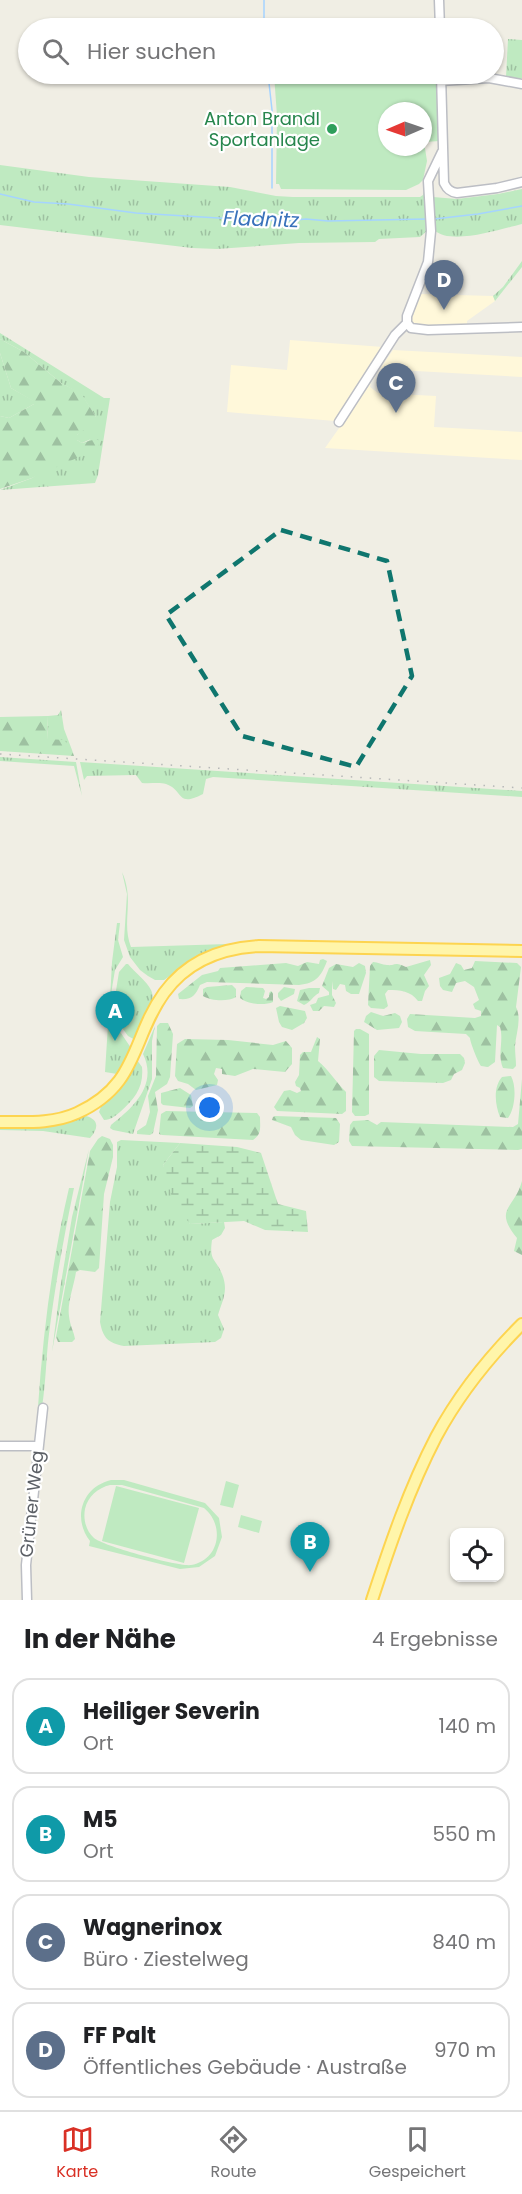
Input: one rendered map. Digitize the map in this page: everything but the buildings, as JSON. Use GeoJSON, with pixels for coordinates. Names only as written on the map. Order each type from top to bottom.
{"type":"FeatureCollection","features":[{"type":"Feature","properties":{"kind":"main road"},"geometry":{"type":"LineString","coordinates":[[0,1122],[40,1122],[76,1114],[109,1092],[119,1081],[137,1050],[153,1012],[164,993],[190,967],[221,952],[259,946],[522,951]]}},
{"type":"Feature","properties":{"kind":"main road"},"geometry":{"type":"LineString","coordinates":[[372,1600],[403,1514],[437,1435],[469,1385],[522,1324]]}},
{"type":"Feature","properties":{"kind":"street"},"geometry":{"type":"LineString","coordinates":[[439,0],[440,18]]}},
{"type":"Feature","properties":{"kind":"street"},"geometry":{"type":"LineString","coordinates":[[504,81],[522,84]]}},
{"type":"Feature","properties":{"kind":"street"},"geometry":{"type":"LineString","coordinates":[[441,84],[444,183],[447,188],[457,193],[522,182]]}},
{"type":"Feature","properties":{"kind":"street"},"geometry":{"type":"LineString","coordinates":[[443,148],[428,181],[431,234],[428,262],[407,316],[407,323],[411,328],[428,330],[522,327]]}},
{"type":"Feature","properties":{"kind":"street"},"geometry":{"type":"LineString","coordinates":[[339,422],[395,335],[407,323]]}},
{"type":"Feature","properties":{"kind":"street","name":"Grüner Weg"},"geometry":{"type":"LineString","coordinates":[[27,1600],[26,1565],[43,1408]]}},
{"type":"Feature","properties":{"kind":"street"},"geometry":{"type":"LineString","coordinates":[[0,1446],[38,1446]]}},
{"type":"Feature","properties":{"kind":"highlighted area"},"geometry":{"type":"Polygon","coordinates":[[[281,530],[387,561],[412,676],[356,767],[242,736],[166,615],[281,530]]]}},
{"type":"Feature","properties":{"kind":"shaded area"},"geometry":{"type":"Polygon","coordinates":[[[420,294],[493,296],[495,301],[467,321],[467,325],[428,328],[413,325],[411,322],[420,294]]]}},
{"type":"Feature","properties":{"kind":"shaded area"},"geometry":{"type":"Polygon","coordinates":[[[290,340],[383,347],[335,421],[227,412],[231,365],[287,370],[290,340]]]}},
{"type":"Feature","properties":{"kind":"shaded area"},"geometry":{"type":"Polygon","coordinates":[[[393,350],[522,357],[522,377],[380,369],[393,350]]]}},
{"type":"Feature","properties":{"kind":"shaded area"},"geometry":{"type":"Polygon","coordinates":[[[371,383],[370,387],[378,393],[436,396],[434,427],[522,432],[522,460],[325,448],[371,383]]]}},
{"type":"Feature","properties":{"kind":"green space"},"geometry":{"type":"Polygon","coordinates":[[[508,39],[522,40],[522,78],[520,80],[506,77],[508,39]]]}},
{"type":"Feature","properties":{"kind":"green space","name":"Anton Brandl Sportanlage"},"geometry":{"type":"Polygon","coordinates":[[[275,84],[438,84],[440,141],[432,142],[432,102],[378,102],[378,156],[426,156],[423,180],[419,184],[406,190],[281,189],[279,184],[276,184],[277,116],[275,84]]]}},
{"type":"Feature","properties":{"kind":"green space"},"geometry":{"type":"Polygon","coordinates":[[[0,165],[89,177],[230,187],[293,197],[420,197],[425,187],[428,230],[420,237],[379,239],[375,242],[299,243],[217,249],[0,225],[0,165]]]}},
{"type":"Feature","properties":{"kind":"green space"},"geometry":{"type":"Polygon","coordinates":[[[522,189],[522,224],[476,235],[452,237],[434,230],[433,197],[457,199],[522,189]]]}},
{"type":"Feature","properties":{"kind":"green space"},"geometry":{"type":"Polygon","coordinates":[[[522,261],[522,267],[495,301],[493,296],[503,287],[522,261]]]}},
{"type":"Feature","properties":{"kind":"green space"},"geometry":{"type":"Polygon","coordinates":[[[0,333],[104,398],[110,398],[95,483],[0,490],[32,478],[91,439],[82,443],[77,440],[77,435],[96,417],[81,394],[61,383],[24,352],[0,339],[0,333]]]}},
{"type":"Feature","properties":{"kind":"green space"},"geometry":{"type":"Polygon","coordinates":[[[0,339],[24,352],[61,383],[81,393],[96,417],[96,421],[77,435],[77,440],[82,443],[96,439],[100,441],[97,449],[32,478],[0,489],[0,416],[9,418],[34,404],[33,401],[11,388],[0,353],[0,339]]]}},
{"type":"Feature","properties":{"kind":"green space"},"geometry":{"type":"Polygon","coordinates":[[[0,353],[11,388],[34,401],[34,404],[9,418],[0,416],[0,353]]]}},
{"type":"Feature","properties":{"kind":"green space"},"geometry":{"type":"Polygon","coordinates":[[[61,710],[64,729],[72,750],[69,751],[47,740],[48,716],[58,715],[61,710]]]}},
{"type":"Feature","properties":{"kind":"green space"},"geometry":{"type":"Polygon","coordinates":[[[48,716],[47,739],[65,740],[74,756],[0,751],[0,717],[48,716]]]}},
{"type":"Feature","properties":{"kind":"green space"},"geometry":{"type":"Polygon","coordinates":[[[0,757],[76,762],[82,796],[74,766],[0,761],[0,757]]]}},
{"type":"Feature","properties":{"kind":"green space"},"geometry":{"type":"Polygon","coordinates":[[[80,762],[522,791],[522,797],[213,777],[206,779],[203,794],[184,799],[166,784],[142,783],[136,775],[87,776],[84,780],[80,762]]]}},
{"type":"Feature","properties":{"kind":"green space"},"geometry":{"type":"Polygon","coordinates":[[[122,872],[126,883],[128,902],[127,929],[131,947],[228,944],[202,954],[164,980],[155,980],[148,976],[130,957],[124,940],[127,894],[122,872]]]}},
{"type":"Feature","properties":{"kind":"green space"},"geometry":{"type":"Polygon","coordinates":[[[117,923],[120,923],[118,940],[123,957],[115,970],[110,1000],[112,962],[117,923]]]}},
{"type":"Feature","properties":{"kind":"green space"},"geometry":{"type":"Polygon","coordinates":[[[323,959],[327,961],[320,975],[314,981],[305,984],[207,982],[200,985],[192,996],[179,999],[178,994],[202,975],[218,971],[220,968],[286,963],[298,966],[307,962],[319,964],[323,959]]]}},
{"type":"Feature","properties":{"kind":"green space"},"geometry":{"type":"Polygon","coordinates":[[[430,960],[431,965],[424,975],[429,986],[422,1001],[418,1001],[405,992],[388,990],[385,994],[388,1006],[384,1009],[371,1008],[368,1005],[370,966],[373,962],[385,965],[399,964],[406,967],[430,960]]]}},
{"type":"Feature","properties":{"kind":"green space"},"geometry":{"type":"Polygon","coordinates":[[[475,961],[517,963],[521,967],[516,1007],[519,1021],[515,1046],[516,1066],[513,1069],[503,1068],[501,1063],[501,1032],[497,1025],[495,1062],[488,1067],[481,1066],[470,1038],[466,1034],[415,1031],[408,1027],[407,1019],[410,1014],[475,1018],[481,1016],[481,1011],[475,1009],[473,1004],[479,1000],[474,987],[465,981],[456,983],[452,992],[443,990],[439,978],[450,974],[456,963],[464,970],[472,968],[475,961]]]}},
{"type":"Feature","properties":{"kind":"green space"},"geometry":{"type":"Polygon","coordinates":[[[359,963],[365,966],[366,973],[359,994],[351,994],[346,991],[345,985],[340,984],[336,990],[333,989],[332,981],[332,995],[336,1003],[334,1007],[324,1006],[319,1011],[313,1011],[310,1005],[316,1003],[318,998],[329,995],[329,992],[322,986],[329,968],[336,964],[353,967],[359,963]]]}},
{"type":"Feature","properties":{"kind":"green space"},"geometry":{"type":"Polygon","coordinates":[[[126,964],[147,983],[153,996],[149,1016],[137,1041],[128,1036],[114,1017],[113,1009],[119,972],[126,964]]]}},
{"type":"Feature","properties":{"kind":"green space"},"geometry":{"type":"Polygon","coordinates":[[[232,985],[236,989],[236,997],[233,999],[210,999],[203,996],[203,989],[207,987],[232,985]]]}},
{"type":"Feature","properties":{"kind":"green space"},"geometry":{"type":"Polygon","coordinates":[[[246,987],[263,988],[265,991],[263,998],[266,999],[271,991],[273,1002],[260,1004],[243,1000],[240,998],[241,991],[246,987]]]}},
{"type":"Feature","properties":{"kind":"green space"},"geometry":{"type":"Polygon","coordinates":[[[284,987],[295,989],[294,994],[281,1001],[278,993],[284,987]]]}},
{"type":"Feature","properties":{"kind":"green space"},"geometry":{"type":"Polygon","coordinates":[[[320,988],[319,993],[304,1005],[297,1001],[300,990],[320,988]]]}},
{"type":"Feature","properties":{"kind":"green space"},"geometry":{"type":"Polygon","coordinates":[[[280,1006],[305,1011],[307,1018],[304,1023],[292,1030],[282,1027],[276,1008],[280,1006]]]}},
{"type":"Feature","properties":{"kind":"green space"},"geometry":{"type":"Polygon","coordinates":[[[109,1009],[111,1018],[131,1048],[117,1074],[105,1072],[109,1009]]]}},
{"type":"Feature","properties":{"kind":"green space"},"geometry":{"type":"Polygon","coordinates":[[[371,1012],[383,1016],[395,1013],[400,1016],[402,1022],[399,1028],[377,1030],[364,1022],[366,1016],[371,1012]]]}},
{"type":"Feature","properties":{"kind":"green space"},"geometry":{"type":"Polygon","coordinates":[[[160,1023],[168,1023],[173,1034],[170,1077],[167,1084],[155,1092],[158,1110],[153,1133],[150,1135],[137,1134],[137,1131],[146,1125],[150,1112],[148,1096],[156,1076],[157,1026],[160,1023]]]}},
{"type":"Feature","properties":{"kind":"green space"},"geometry":{"type":"Polygon","coordinates":[[[155,1026],[152,1041],[152,1079],[133,1134],[113,1130],[110,1128],[111,1125],[135,1103],[145,1086],[147,1065],[143,1054],[155,1026]]]}},
{"type":"Feature","properties":{"kind":"green space"},"geometry":{"type":"Polygon","coordinates":[[[356,1029],[369,1034],[369,1114],[365,1116],[355,1116],[352,1112],[354,1031],[356,1029]]]}},
{"type":"Feature","properties":{"kind":"green space"},"geometry":{"type":"Polygon","coordinates":[[[317,1037],[320,1039],[318,1061],[346,1092],[346,1111],[342,1114],[277,1111],[274,1107],[284,1091],[290,1090],[297,1093],[301,1091],[295,1082],[299,1075],[300,1055],[303,1052],[311,1052],[317,1037]]]}},
{"type":"Feature","properties":{"kind":"green space"},"geometry":{"type":"Polygon","coordinates":[[[185,1039],[228,1040],[273,1045],[286,1041],[292,1048],[292,1064],[285,1072],[253,1069],[235,1076],[222,1074],[222,1069],[216,1068],[214,1074],[218,1080],[217,1085],[196,1090],[178,1081],[175,1076],[177,1044],[185,1039]]]}},
{"type":"Feature","properties":{"kind":"green space"},"geometry":{"type":"Polygon","coordinates":[[[379,1050],[421,1054],[460,1054],[465,1063],[462,1070],[454,1074],[451,1080],[443,1083],[379,1081],[374,1077],[374,1056],[379,1050]]]}},
{"type":"Feature","properties":{"kind":"green space"},"geometry":{"type":"Polygon","coordinates":[[[137,1060],[142,1067],[140,1087],[120,1112],[111,1119],[104,1120],[99,1112],[102,1104],[123,1083],[137,1060]]]}},
{"type":"Feature","properties":{"kind":"green space"},"geometry":{"type":"Polygon","coordinates":[[[511,1076],[515,1092],[514,1104],[508,1118],[500,1117],[496,1102],[497,1086],[502,1077],[511,1076]]]}},
{"type":"Feature","properties":{"kind":"green space"},"geometry":{"type":"Polygon","coordinates":[[[522,1079],[522,1149],[352,1146],[349,1141],[350,1125],[353,1121],[368,1120],[377,1125],[381,1122],[513,1127],[518,1124],[522,1079]]]}},
{"type":"Feature","properties":{"kind":"green space"},"geometry":{"type":"Polygon","coordinates":[[[180,1088],[191,1095],[193,1106],[190,1108],[161,1103],[161,1093],[180,1088]]]}},
{"type":"Feature","properties":{"kind":"green space"},"geometry":{"type":"Polygon","coordinates":[[[166,1111],[257,1113],[260,1117],[260,1130],[253,1140],[162,1135],[159,1134],[161,1114],[166,1111]]]}},
{"type":"Feature","properties":{"kind":"green space"},"geometry":{"type":"Polygon","coordinates":[[[86,1116],[96,1122],[95,1131],[90,1138],[43,1131],[0,1130],[0,1127],[86,1116]]]}},
{"type":"Feature","properties":{"kind":"green space"},"geometry":{"type":"Polygon","coordinates":[[[275,1116],[336,1118],[340,1124],[339,1142],[334,1145],[301,1140],[291,1127],[272,1120],[275,1116]]]}},
{"type":"Feature","properties":{"kind":"green space"},"geometry":{"type":"Polygon","coordinates":[[[102,1136],[110,1139],[113,1145],[113,1157],[104,1194],[99,1268],[95,1272],[80,1270],[76,1272],[69,1311],[75,1339],[72,1342],[58,1342],[56,1337],[90,1151],[102,1136]]]}},
{"type":"Feature","properties":{"kind":"green space"},"geometry":{"type":"Polygon","coordinates":[[[121,1140],[180,1143],[163,1165],[190,1224],[224,1222],[225,1228],[221,1235],[212,1240],[211,1247],[212,1256],[222,1274],[225,1286],[218,1315],[224,1329],[221,1338],[215,1342],[124,1346],[107,1339],[103,1332],[100,1322],[110,1202],[117,1167],[117,1142],[121,1140]]]}},
{"type":"Feature","properties":{"kind":"green space"},"geometry":{"type":"Polygon","coordinates":[[[180,1143],[237,1147],[261,1153],[278,1204],[306,1211],[308,1232],[265,1230],[244,1221],[190,1224],[173,1201],[163,1165],[180,1143]]]}},
{"type":"Feature","properties":{"kind":"green space"},"geometry":{"type":"Polygon","coordinates":[[[89,1149],[52,1352],[72,1217],[89,1149]]]}},
{"type":"Feature","properties":{"kind":"green space"},"geometry":{"type":"Polygon","coordinates":[[[522,1181],[522,1255],[514,1251],[517,1238],[510,1228],[506,1214],[522,1181]]]}},
{"type":"Feature","properties":{"kind":"green space"},"geometry":{"type":"Polygon","coordinates":[[[69,1188],[74,1188],[54,1297],[42,1407],[38,1407],[49,1297],[69,1188]]]}},
{"type":"Feature","properties":{"kind":"green space"},"geometry":{"type":"Polygon","coordinates":[[[111,1480],[124,1480],[205,1503],[219,1518],[222,1537],[215,1556],[199,1567],[180,1569],[89,1546],[90,1541],[82,1523],[81,1513],[87,1496],[101,1484],[111,1480]],[[122,1485],[101,1488],[88,1500],[84,1513],[85,1521],[94,1538],[125,1551],[184,1565],[201,1562],[208,1556],[216,1541],[217,1532],[211,1515],[204,1508],[122,1485]]]}},
{"type":"Feature","properties":{"kind":"green space"},"geometry":{"type":"Polygon","coordinates":[[[226,1481],[239,1485],[233,1508],[220,1505],[226,1481]]]}},
{"type":"Feature","properties":{"kind":"green space"},"geometry":{"type":"Polygon","coordinates":[[[116,1486],[199,1508],[184,1563],[102,1541],[116,1486]]]}},
{"type":"Feature","properties":{"kind":"green space"},"geometry":{"type":"Polygon","coordinates":[[[241,1515],[262,1521],[259,1533],[238,1527],[241,1515]]]}},
{"type":"Feature","properties":{"kind":"waterway"},"geometry":{"type":"LineString","coordinates":[[264,0],[264,18]]}},
{"type":"Feature","properties":{"kind":"waterway"},"geometry":{"type":"LineString","coordinates":[[269,84],[272,110],[272,188]]}},
{"type":"Feature","properties":{"kind":"waterway","name":"Fladnitz"},"geometry":{"type":"LineString","coordinates":[[0,194],[34,202],[136,213],[235,219],[286,221],[426,219]]}},
{"type":"Feature","properties":{"kind":"waterway","name":"Fladnitz"},"geometry":{"type":"LineString","coordinates":[[434,219],[522,206]]}},
{"type":"Feature","properties":{"kind":"railway"},"geometry":{"type":"LineString","coordinates":[[0,754],[522,788]]}},
{"type":"Feature","properties":{"kind":"place","name":"Anton Brandl Sportanlage"},"geometry":{"type":"Point","coordinates":[332,129]}},
{"type":"Feature","properties":{"kind":"place","name":"FF Palt"},"geometry":{"type":"Point","coordinates":[444,310]}},
{"type":"Feature","properties":{"kind":"place","name":"Wagnerinox"},"geometry":{"type":"Point","coordinates":[396,413]}},
{"type":"Feature","properties":{"kind":"place","name":"Heiliger Severin"},"geometry":{"type":"Point","coordinates":[115,1041]}},
{"type":"Feature","properties":{"kind":"place","name":"M5"},"geometry":{"type":"Point","coordinates":[310,1572]}}]}
